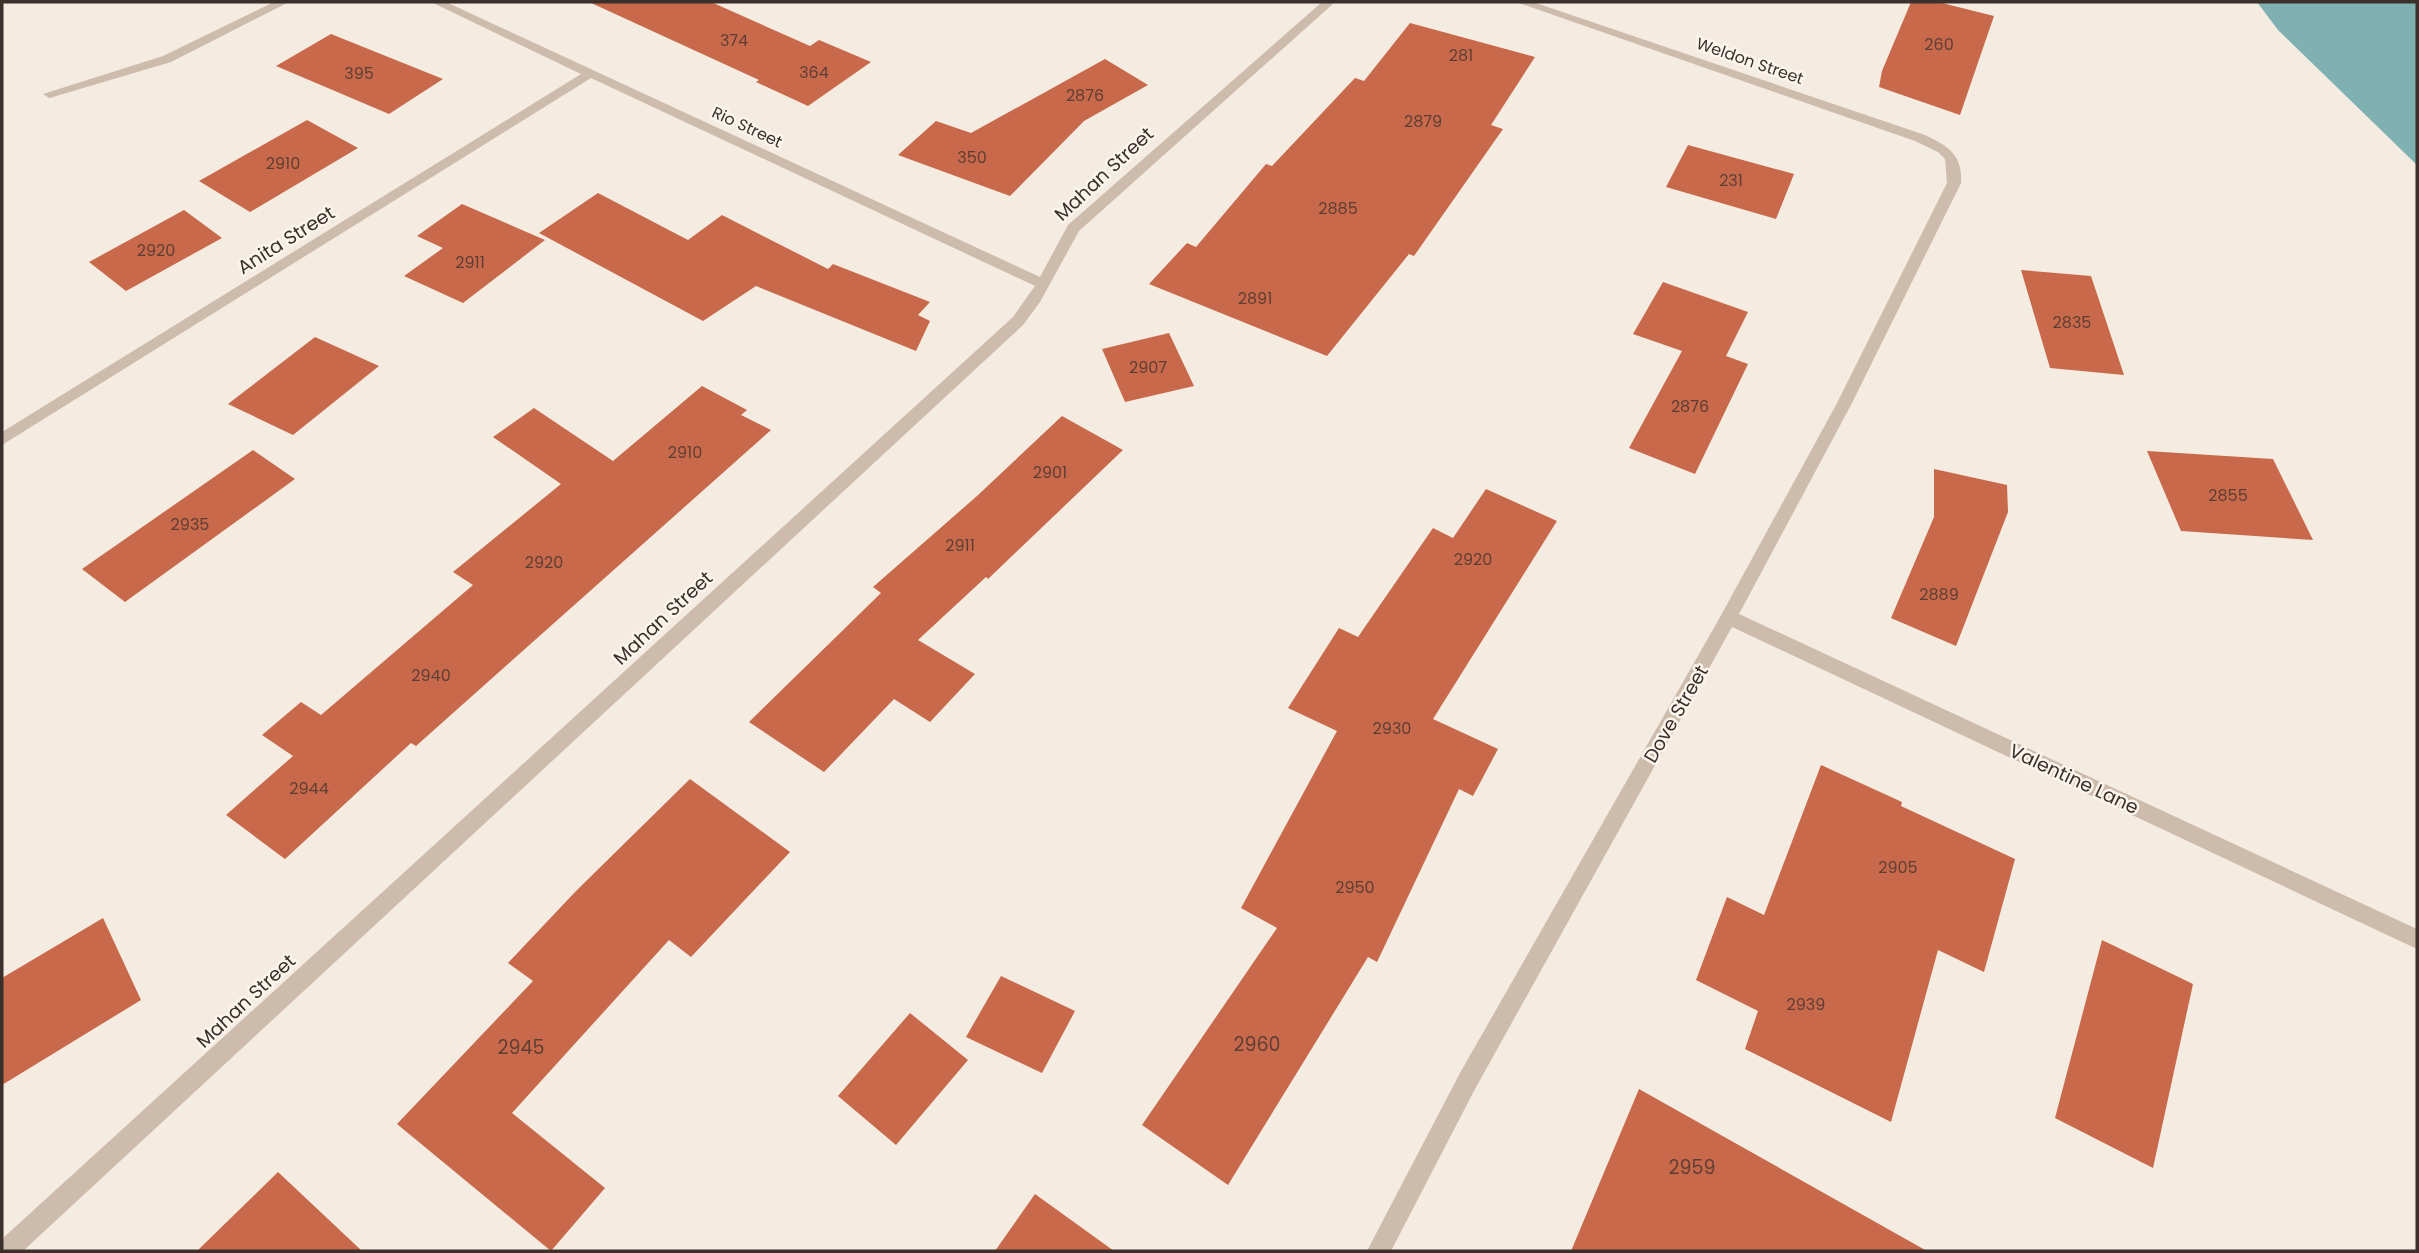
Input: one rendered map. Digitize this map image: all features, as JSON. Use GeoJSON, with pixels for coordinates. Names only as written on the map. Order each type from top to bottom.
{"type":"FeatureCollection","features":[{"type":"Feature","properties":{"kind":"street"},"geometry":{"type":"LineString","coordinates":[[49,94],[167,59],[283,2]]}},
{"type":"Feature","properties":{"kind":"street","name":"Rio Street"},"geometry":{"type":"LineString","coordinates":[[437,2],[1043,284]]}},
{"type":"Feature","properties":{"kind":"street","name":"Mahan Street"},"geometry":{"type":"LineString","coordinates":[[6,1251],[1018,321],[1033,302],[1061,246],[1081,220],[1329,2]]}},
{"type":"Feature","properties":{"kind":"street","name":"Weldon Street"},"geometry":{"type":"LineString","coordinates":[[1522,2],[1920,138],[1943,148],[1954,160],[1957,168]]}},
{"type":"Feature","properties":{"kind":"street","name":"Anita Street"},"geometry":{"type":"LineString","coordinates":[[2,439],[591,73]]}},
{"type":"Feature","properties":{"kind":"street","name":"Dove Street"},"geometry":{"type":"LineString","coordinates":[[1379,1251],[1479,1059],[1730,618],[1893,313],[1955,183],[1957,168]]}},
{"type":"Feature","properties":{"kind":"street","name":"Valentine Lane"},"geometry":{"type":"LineString","coordinates":[[1730,618],[2417,939]]}},
{"type":"Feature","properties":{"kind":"water"},"geometry":{"type":"Polygon","coordinates":[[[2257,2],[2417,2],[2417,165],[2278,30],[2257,2]]]}},
{"type":"Feature","properties":{"kind":"building"},"geometry":{"type":"Polygon","coordinates":[[[589,2],[711,2],[810,46],[819,40],[871,62],[808,106],[756,82],[759,80],[589,2]]]}},
{"type":"Feature","properties":{"kind":"building"},"geometry":{"type":"Polygon","coordinates":[[[1911,2],[1938,2],[1994,16],[1960,115],[1879,87],[1882,71],[1911,2]]]}},
{"type":"Feature","properties":{"kind":"building"},"geometry":{"type":"Polygon","coordinates":[[[1410,23],[1535,57],[1491,125],[1503,129],[1414,256],[1409,254],[1327,356],[1149,284],[1187,243],[1196,247],[1266,164],[1272,166],[1355,78],[1364,81],[1410,23]]]}},
{"type":"Feature","properties":{"kind":"building"},"geometry":{"type":"Polygon","coordinates":[[[331,34],[443,79],[389,114],[276,66],[331,34]]]}},
{"type":"Feature","properties":{"kind":"building"},"geometry":{"type":"Polygon","coordinates":[[[1105,59],[1148,85],[1084,121],[1010,196],[898,155],[936,121],[971,133],[1105,59]]]}},
{"type":"Feature","properties":{"kind":"building"},"geometry":{"type":"Polygon","coordinates":[[[307,120],[358,148],[250,212],[199,181],[307,120]]]}},
{"type":"Feature","properties":{"kind":"building"},"geometry":{"type":"Polygon","coordinates":[[[1688,145],[1794,174],[1776,219],[1666,187],[1688,145]]]}},
{"type":"Feature","properties":{"kind":"building"},"geometry":{"type":"Polygon","coordinates":[[[598,193],[688,240],[722,215],[828,269],[833,264],[930,302],[918,315],[930,321],[916,351],[756,286],[703,321],[539,233],[598,193]]]}},
{"type":"Feature","properties":{"kind":"building"},"geometry":{"type":"Polygon","coordinates":[[[462,204],[545,240],[463,303],[404,276],[443,248],[417,236],[462,204]]]}},
{"type":"Feature","properties":{"kind":"building"},"geometry":{"type":"Polygon","coordinates":[[[184,210],[222,238],[126,291],[89,262],[184,210]]]}},
{"type":"Feature","properties":{"kind":"building"},"geometry":{"type":"Polygon","coordinates":[[[2021,270],[2091,276],[2124,375],[2050,368],[2021,270]]]}},
{"type":"Feature","properties":{"kind":"building"},"geometry":{"type":"Polygon","coordinates":[[[1663,282],[1748,312],[1726,356],[1748,364],[1695,474],[1629,448],[1682,351],[1633,334],[1663,282]]]}},
{"type":"Feature","properties":{"kind":"building"},"geometry":{"type":"Polygon","coordinates":[[[1169,333],[1194,386],[1125,402],[1102,349],[1169,333]]]}},
{"type":"Feature","properties":{"kind":"building"},"geometry":{"type":"Polygon","coordinates":[[[315,337],[379,366],[293,435],[228,404],[315,337]]]}},
{"type":"Feature","properties":{"kind":"building"},"geometry":{"type":"Polygon","coordinates":[[[702,386],[747,410],[741,415],[771,430],[416,746],[411,743],[285,859],[226,815],[293,756],[262,735],[301,702],[321,715],[473,585],[453,572],[561,484],[493,437],[534,408],[613,461],[702,386]]]}},
{"type":"Feature","properties":{"kind":"building"},"geometry":{"type":"Polygon","coordinates":[[[1062,416],[1123,450],[988,579],[986,577],[918,640],[975,674],[930,722],[894,699],[824,772],[749,722],[881,593],[873,587],[977,496],[1062,416]]]}},
{"type":"Feature","properties":{"kind":"building"},"geometry":{"type":"Polygon","coordinates":[[[253,450],[295,479],[125,602],[82,569],[253,450]]]}},
{"type":"Feature","properties":{"kind":"building"},"geometry":{"type":"Polygon","coordinates":[[[2147,451],[2273,459],[2313,540],[2181,531],[2147,451]]]}},
{"type":"Feature","properties":{"kind":"building"},"geometry":{"type":"Polygon","coordinates":[[[1934,469],[2007,485],[2008,512],[1956,646],[1891,618],[1934,517],[1934,469]]]}},
{"type":"Feature","properties":{"kind":"building"},"geometry":{"type":"Polygon","coordinates":[[[1486,489],[1557,521],[1433,719],[1498,749],[1473,796],[1459,789],[1377,962],[1368,957],[1228,1185],[1142,1125],[1277,928],[1241,908],[1337,731],[1288,708],[1339,628],[1358,637],[1433,528],[1453,538],[1486,489]]]}},
{"type":"Feature","properties":{"kind":"building"},"geometry":{"type":"Polygon","coordinates":[[[1821,765],[2015,859],[1984,972],[1938,950],[1891,1122],[1745,1049],[1758,1011],[1696,980],[1727,897],[1764,915],[1821,765]]]}},
{"type":"Feature","properties":{"kind":"building"},"geometry":{"type":"Polygon","coordinates":[[[690,779],[790,852],[691,957],[669,940],[512,1113],[605,1188],[551,1251],[397,1124],[533,981],[508,963],[576,891],[690,779]]]}},
{"type":"Feature","properties":{"kind":"building"},"geometry":{"type":"Polygon","coordinates":[[[103,918],[141,1000],[2,1085],[2,978],[103,918]]]}},
{"type":"Feature","properties":{"kind":"building"},"geometry":{"type":"Polygon","coordinates":[[[2102,940],[2193,984],[2153,1168],[2055,1118],[2102,940]]]}},
{"type":"Feature","properties":{"kind":"building"},"geometry":{"type":"Polygon","coordinates":[[[1001,976],[1075,1011],[1042,1073],[966,1037],[1001,976]]]}},
{"type":"Feature","properties":{"kind":"building"},"geometry":{"type":"Polygon","coordinates":[[[910,1013],[968,1060],[896,1145],[838,1096],[910,1013]]]}},
{"type":"Feature","properties":{"kind":"building"},"geometry":{"type":"Polygon","coordinates":[[[1639,1089],[1927,1251],[1571,1251],[1639,1089]]]}},
{"type":"Feature","properties":{"kind":"building"},"geometry":{"type":"Polygon","coordinates":[[[278,1172],[362,1251],[197,1251],[278,1172]]]}},
{"type":"Feature","properties":{"kind":"building"},"geometry":{"type":"Polygon","coordinates":[[[1035,1194],[1114,1251],[995,1251],[1035,1194]]]}}]}
